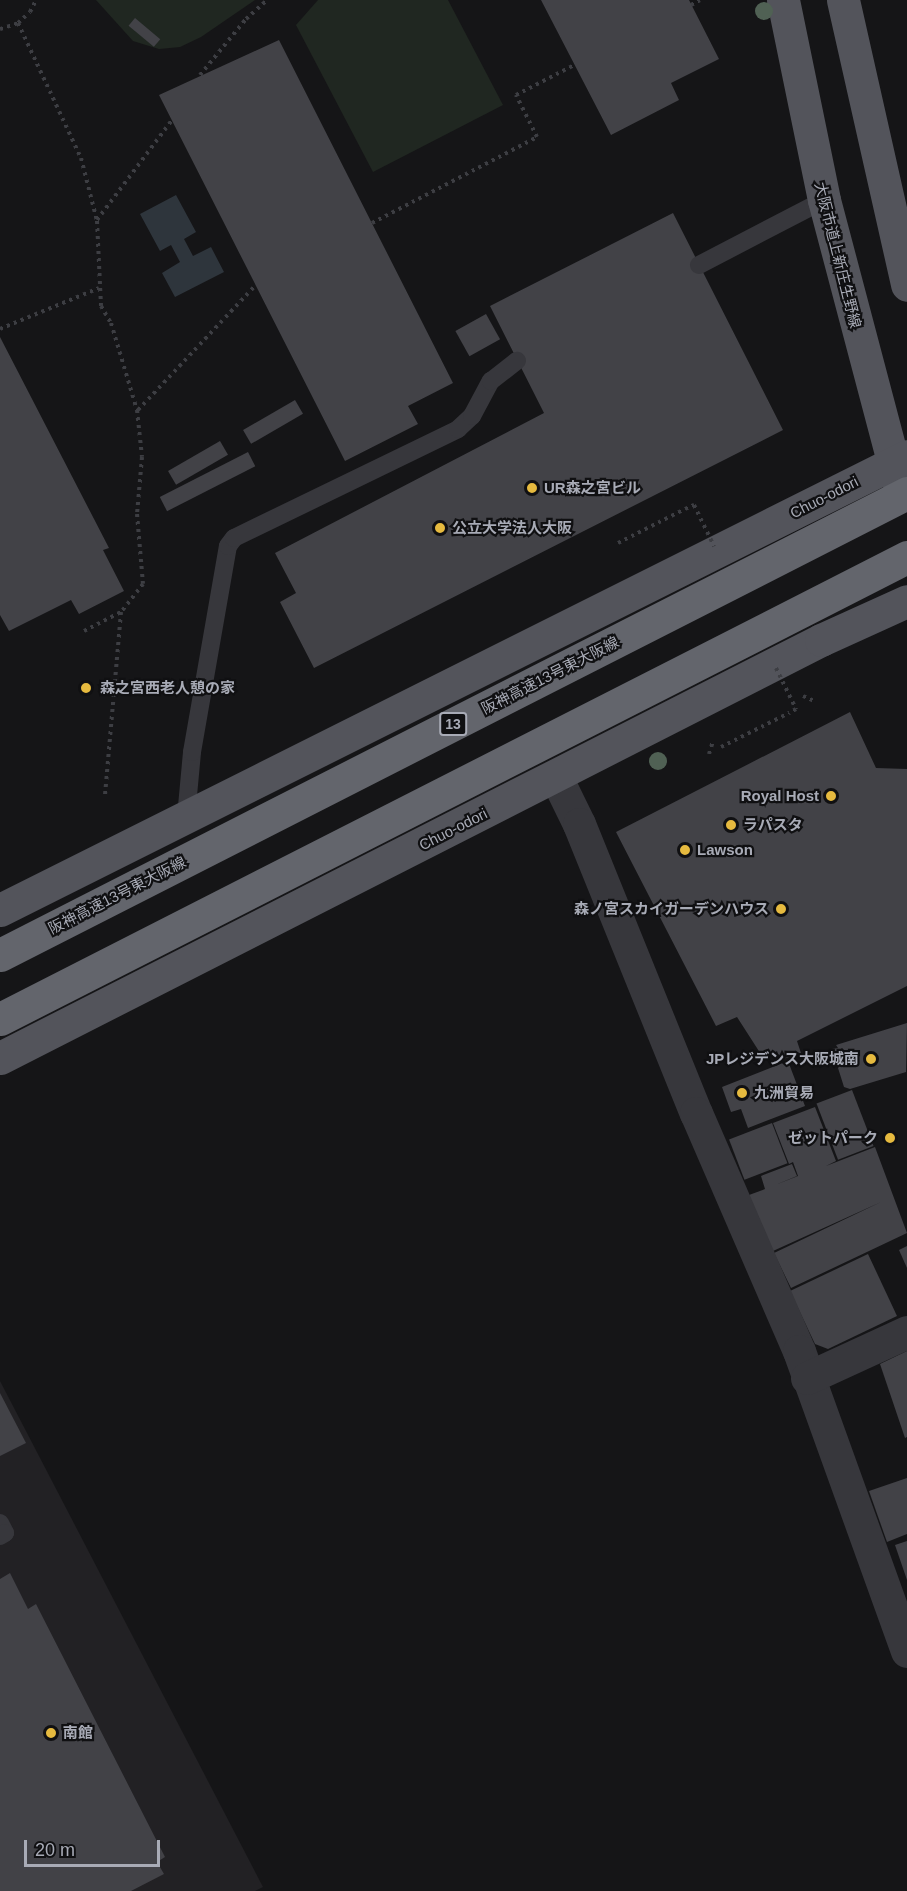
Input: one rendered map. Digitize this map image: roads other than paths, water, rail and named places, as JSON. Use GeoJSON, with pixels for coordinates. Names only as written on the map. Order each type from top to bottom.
{"type":"FeatureCollection","features":[{"type":"Feature","properties":{"kind":"highway","name":"阪神高速13号東大阪線"},"geometry":{"type":"LineString","coordinates":[[0,955],[907,492]]}},
{"type":"Feature","properties":{"kind":"highway"},"geometry":{"type":"LineString","coordinates":[[0,1019],[907,557]]}},
{"type":"Feature","properties":{"kind":"main road","name":"大阪市道上新庄生野線"},"geometry":{"type":"LineString","coordinates":[[783,0],[824,200],[899,460],[907,507]]}},
{"type":"Feature","properties":{"kind":"main road"},"geometry":{"type":"LineString","coordinates":[[843,0],[907,285]]}},
{"type":"Feature","properties":{"kind":"main road","name":"Chuo-odori"},"geometry":{"type":"LineString","coordinates":[[0,909],[899,460]]}},
{"type":"Feature","properties":{"kind":"main road","name":"Chuo-odori"},"geometry":{"type":"LineString","coordinates":[[0,1058],[907,601]]}},
{"type":"Feature","properties":{"kind":"street"},"geometry":{"type":"LineString","coordinates":[[556,777],[579,824],[807,1378],[907,1651]]}},
{"type":"Feature","properties":{"kind":"street"},"geometry":{"type":"LineString","coordinates":[[807,1378],[907,1332]]}},
{"type":"Feature","properties":{"kind":"lane"},"geometry":{"type":"LineString","coordinates":[[699,265],[824,200]]}},
{"type":"Feature","properties":{"kind":"lane"},"geometry":{"type":"LineString","coordinates":[[186,817],[192,752],[228,546],[234,538],[458,429],[472,416],[492,381],[518,361]]}},
{"type":"Feature","properties":{"kind":"lane"},"geometry":{"type":"LineString","coordinates":[[0,1523],[5,1533],[0,1536]]}},
{"type":"Feature","properties":{"kind":"place","name":"UR森之宮ビル"},"geometry":{"type":"Point","coordinates":[532,488]}},
{"type":"Feature","properties":{"kind":"place","name":"公立大学法人大阪"},"geometry":{"type":"Point","coordinates":[440,528]}},
{"type":"Feature","properties":{"kind":"place","name":"森之宮西老人憩の家"},"geometry":{"type":"Point","coordinates":[86,688]}},
{"type":"Feature","properties":{"kind":"place","name":"Royal Host"},"geometry":{"type":"Point","coordinates":[831,796]}},
{"type":"Feature","properties":{"kind":"place","name":"ラパスタ"},"geometry":{"type":"Point","coordinates":[731,825]}},
{"type":"Feature","properties":{"kind":"place","name":"Lawson"},"geometry":{"type":"Point","coordinates":[685,850]}},
{"type":"Feature","properties":{"kind":"place","name":"森ノ宮スカイガーデンハウス"},"geometry":{"type":"Point","coordinates":[781,909]}},
{"type":"Feature","properties":{"kind":"place","name":"JPレジデンス大阪城南"},"geometry":{"type":"Point","coordinates":[871,1059]}},
{"type":"Feature","properties":{"kind":"place","name":"九洲貿易"},"geometry":{"type":"Point","coordinates":[742,1093]}},
{"type":"Feature","properties":{"kind":"place","name":"ゼットパーク"},"geometry":{"type":"Point","coordinates":[890,1138]}},
{"type":"Feature","properties":{"kind":"place","name":"南館"},"geometry":{"type":"Point","coordinates":[51,1733]}}]}
